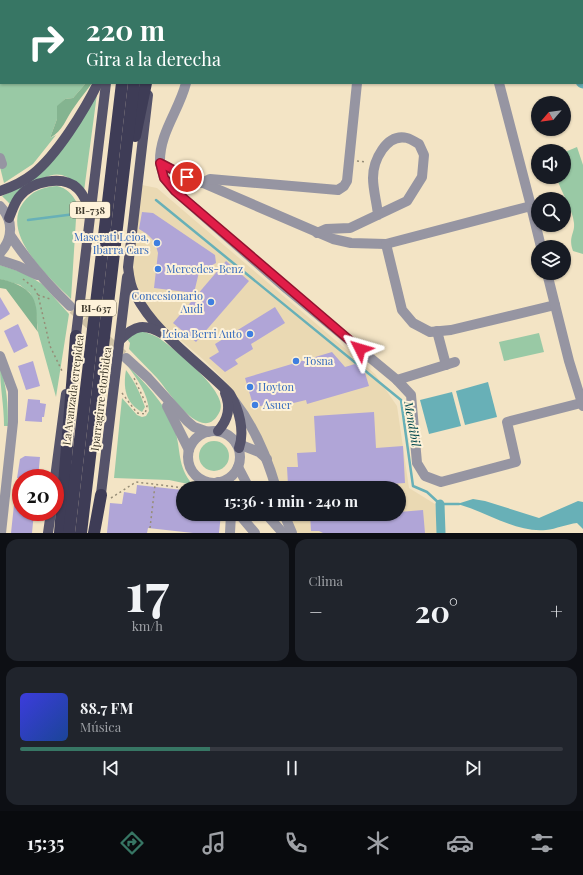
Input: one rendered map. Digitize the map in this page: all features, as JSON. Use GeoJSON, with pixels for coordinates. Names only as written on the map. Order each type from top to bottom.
{"type":"FeatureCollection","features":[{"type":"Feature","properties":{"kind":"highway","name":"La Avanzada errepidea"},"geometry":{"type":"LineString","coordinates":[[69,533],[122,84]]}},
{"type":"Feature","properties":{"kind":"highway","name":"BI-637"},"geometry":{"type":"LineString","coordinates":[[81,533],[134,84]]}},
{"type":"Feature","properties":{"kind":"highway"},"geometry":{"type":"LineString","coordinates":[[112,276],[141,101],[146,84]]}},
{"type":"Feature","properties":{"kind":"highway"},"geometry":{"type":"LineString","coordinates":[[60,533],[76,336]]}},
{"type":"Feature","properties":{"kind":"highway"},"geometry":{"type":"LineString","coordinates":[[95,533],[100,500]]}},
{"type":"Feature","properties":{"kind":"main road"},"geometry":{"type":"LineString","coordinates":[[0,191],[24,180],[34,173],[49,158],[86,108],[98,84]]}},
{"type":"Feature","properties":{"kind":"main road","name":"BI-738"},"geometry":{"type":"LineString","coordinates":[[76,336],[106,84]]}},
{"type":"Feature","properties":{"kind":"main road","name":"Iparragirre etorbidea"},"geometry":{"type":"LineString","coordinates":[[100,500],[150,84]]}},
{"type":"Feature","properties":{"kind":"main road"},"geometry":{"type":"LineString","coordinates":[[9,218],[20,195],[34,186],[58,180],[76,187],[83,194],[90,211]]}},
{"type":"Feature","properties":{"kind":"main road"},"geometry":{"type":"LineString","coordinates":[[128,267],[130,282],[134,294],[146,312],[170,338],[223,387],[235,402],[241,427],[238,445]]}},
{"type":"Feature","properties":{"kind":"main road"},"geometry":{"type":"LineString","coordinates":[[120,340],[130,330],[141,326],[150,328],[170,338]]}},
{"type":"Feature","properties":{"kind":"main road"},"geometry":{"type":"LineString","coordinates":[[56,469],[68,381],[76,336]]}},
{"type":"Feature","properties":{"kind":"main road"},"geometry":{"type":"LineString","coordinates":[[213,431],[226,421],[228,412],[227,397],[223,387]]}},
{"type":"Feature","properties":{"kind":"main road"},"geometry":{"type":"LineString","coordinates":[[48,533],[50,521]]}},
{"type":"Feature","properties":{"kind":"street"},"geometry":{"type":"LineString","coordinates":[[186,84],[162,140],[160,163],[164,178],[175,191],[287,289],[397,380],[412,395],[417,463],[425,476],[442,482],[516,462],[507,422],[582,405],[549,280]]}},
{"type":"Feature","properties":{"kind":"street"},"geometry":{"type":"LineString","coordinates":[[202,183],[210,179],[338,190],[348,181],[357,84]]}},
{"type":"Feature","properties":{"kind":"street"},"geometry":{"type":"LineString","coordinates":[[499,84],[539,240]]}},
{"type":"Feature","properties":{"kind":"street"},"geometry":{"type":"LineString","coordinates":[[317,233],[326,230],[350,228],[378,215],[407,201],[422,177],[424,155],[419,144],[406,138],[393,140],[382,149],[375,164],[373,178],[378,215]]}},
{"type":"Feature","properties":{"kind":"street"},"geometry":{"type":"LineString","coordinates":[[160,163],[317,233],[351,243],[386,244],[530,206]]}},
{"type":"Feature","properties":{"kind":"street"},"geometry":{"type":"LineString","coordinates":[[0,206],[9,218],[10,235],[7,245],[0,253]]}},
{"type":"Feature","properties":{"kind":"street"},"geometry":{"type":"LineString","coordinates":[[10,235],[24,257],[42,278],[70,306]]}},
{"type":"Feature","properties":{"kind":"street"},"geometry":{"type":"LineString","coordinates":[[386,244],[402,310],[413,323],[430,332],[451,330],[555,305]]}},
{"type":"Feature","properties":{"kind":"street"},"geometry":{"type":"LineString","coordinates":[[0,260],[18,266],[42,278]]}},
{"type":"Feature","properties":{"kind":"street"},"geometry":{"type":"LineString","coordinates":[[397,380],[450,363],[437,331]]}},
{"type":"Feature","properties":{"kind":"street"},"geometry":{"type":"LineString","coordinates":[[0,356],[12,391],[13,422],[1,533]]}},
{"type":"Feature","properties":{"kind":"street"},"geometry":{"type":"LineString","coordinates":[[126,358],[148,378],[194,427],[228,435],[238,445],[259,452],[267,459]]}},
{"type":"Feature","properties":{"kind":"street"},"geometry":{"type":"LineString","coordinates":[[148,378],[172,414],[190,450]]}},
{"type":"Feature","properties":{"kind":"street"},"geometry":{"type":"LineString","coordinates":[[235,402],[251,425],[267,459],[274,481]]}},
{"type":"Feature","properties":{"kind":"street"},"geometry":{"type":"LineString","coordinates":[[207,481],[193,472],[189,461],[190,450],[198,436],[213,431]]}},
{"type":"Feature","properties":{"kind":"street"},"geometry":{"type":"LineString","coordinates":[[220,481],[230,477],[238,467],[240,458],[238,445]]}},
{"type":"Feature","properties":{"kind":"street"},"geometry":{"type":"LineString","coordinates":[[238,467],[246,481]]}},
{"type":"Feature","properties":{"kind":"street"},"geometry":{"type":"LineString","coordinates":[[230,533],[231,521]]}},
{"type":"Feature","properties":{"kind":"street"},"geometry":{"type":"LineString","coordinates":[[245,521],[254,533]]}},
{"type":"Feature","properties":{"kind":"street"},"geometry":{"type":"LineString","coordinates":[[272,521],[277,533]]}},
{"type":"Feature","properties":{"kind":"street"},"geometry":{"type":"LineString","coordinates":[[274,521],[283,533]]}},
{"type":"Feature","properties":{"kind":"street"},"geometry":{"type":"LineString","coordinates":[[276,521],[288,533]]}},
{"type":"Feature","properties":{"kind":"street"},"geometry":{"type":"LineString","coordinates":[[287,521],[292,533]]}},
{"type":"Feature","properties":{"kind":"path"},"geometry":{"type":"LineString","coordinates":[[350,160],[375,164]]}},
{"type":"Feature","properties":{"kind":"path"},"geometry":{"type":"LineString","coordinates":[[20,277],[34,288],[38,295],[50,346],[57,363],[68,381]]}},
{"type":"Feature","properties":{"kind":"path"},"geometry":{"type":"LineString","coordinates":[[115,379],[137,413],[145,414],[147,406],[144,396],[131,374]]}},
{"type":"Feature","properties":{"kind":"path"},"geometry":{"type":"LineString","coordinates":[[100,500],[136,482],[176,487]]}},
{"type":"Feature","properties":{"kind":"path"},"geometry":{"type":"LineString","coordinates":[[150,528],[155,485]]}},
{"type":"Feature","properties":{"kind":"shaded area"},"geometry":{"type":"Polygon","coordinates":[[[142,185],[157,188],[375,374],[397,406],[409,488],[435,504],[438,533],[296,533],[290,521],[406,521],[406,481],[276,481],[254,423],[227,383],[205,361],[165,327],[150,311],[135,289],[133,274],[136,227],[142,185]]]}},
{"type":"Feature","properties":{"kind":"green space"},"geometry":{"type":"Polygon","coordinates":[[[0,84],[85,84],[73,98],[65,99],[58,106],[57,119],[50,138],[56,135],[33,164],[4,183],[0,167],[0,84]]]}},
{"type":"Feature","properties":{"kind":"green space"},"geometry":{"type":"Polygon","coordinates":[[[85,84],[91,84],[58,132],[50,138],[57,119],[57,106],[65,99],[73,98],[85,84]]]}},
{"type":"Feature","properties":{"kind":"green space"},"geometry":{"type":"Polygon","coordinates":[[[97,94],[84,191],[67,177],[51,175],[36,183],[12,206],[2,196],[18,188],[97,94]]]}},
{"type":"Feature","properties":{"kind":"green space"},"geometry":{"type":"Polygon","coordinates":[[[577,147],[583,165],[583,254],[573,251],[571,242],[574,223],[571,212],[571,192],[562,192],[559,184],[571,184],[571,150],[577,147]]]}},
{"type":"Feature","properties":{"kind":"green space"},"geometry":{"type":"Polygon","coordinates":[[[57,186],[64,188],[69,192],[77,203],[71,299],[31,256],[18,229],[18,215],[26,199],[38,190],[57,186]]]}},
{"type":"Feature","properties":{"kind":"green space"},"geometry":{"type":"Polygon","coordinates":[[[0,265],[24,273],[42,284],[69,314],[56,397],[38,332],[35,304],[30,293],[20,285],[0,279],[0,265]]]}},
{"type":"Feature","properties":{"kind":"green space"},"geometry":{"type":"Polygon","coordinates":[[[0,279],[21,286],[30,293],[36,306],[38,332],[6,289],[0,288],[0,279]]]}},
{"type":"Feature","properties":{"kind":"green space"},"geometry":{"type":"Polygon","coordinates":[[[141,331],[161,339],[190,363],[210,384],[221,403],[220,411],[213,421],[205,423],[195,420],[186,413],[157,378],[129,349],[130,343],[127,339],[129,336],[141,331]]]}},
{"type":"Feature","properties":{"kind":"green space"},"geometry":{"type":"Polygon","coordinates":[[[539,333],[544,352],[504,361],[499,342],[539,333]]]}},
{"type":"Feature","properties":{"kind":"green space"},"geometry":{"type":"Polygon","coordinates":[[[127,365],[154,393],[170,418],[174,427],[184,471],[190,481],[114,478],[122,398],[137,415],[142,417],[146,416],[149,411],[147,398],[127,365]]]}},
{"type":"Feature","properties":{"kind":"green space"},"geometry":{"type":"Polygon","coordinates":[[[0,367],[7,396],[8,426],[4,426],[0,367]]]}},
{"type":"Feature","properties":{"kind":"green space"},"geometry":{"type":"Polygon","coordinates":[[[126,370],[135,383],[145,407],[142,412],[132,404],[126,394],[126,370]]]}},
{"type":"Feature","properties":{"kind":"green space"},"geometry":{"type":"Polygon","coordinates":[[[214,441],[220,442],[228,450],[228,462],[220,470],[214,471],[208,470],[200,462],[199,456],[200,450],[208,442],[214,441]]]}},
{"type":"Feature","properties":{"kind":"water"},"geometry":{"type":"Polygon","coordinates":[[[488,382],[497,417],[465,425],[456,391],[488,382]]]}},
{"type":"Feature","properties":{"kind":"water"},"geometry":{"type":"Polygon","coordinates":[[[452,392],[461,426],[429,434],[420,400],[452,392]]]}},
{"type":"Feature","properties":{"kind":"water"},"geometry":{"type":"Polygon","coordinates":[[[473,499],[485,501],[539,518],[578,501],[583,502],[583,529],[577,523],[546,530],[523,528],[457,504],[473,499]]]}},
{"type":"Feature","properties":{"kind":"building"},"geometry":{"type":"Polygon","coordinates":[[[142,212],[153,213],[215,255],[216,263],[199,272],[194,293],[154,288],[158,253],[155,242],[139,229],[142,212]]]}},
{"type":"Feature","properties":{"kind":"building","name":"Concesionario Audi"},"geometry":{"type":"Polygon","coordinates":[[[226,261],[249,281],[196,342],[173,323],[226,261]]]}},
{"type":"Feature","properties":{"kind":"building"},"geometry":{"type":"Polygon","coordinates":[[[0,297],[10,314],[0,320],[0,297]]]}},
{"type":"Feature","properties":{"kind":"building","name":"Leioa Berri Auto"},"geometry":{"type":"Polygon","coordinates":[[[275,307],[285,323],[251,344],[253,349],[235,360],[238,364],[225,372],[209,358],[219,352],[215,344],[275,307]]]}},
{"type":"Feature","properties":{"kind":"building"},"geometry":{"type":"Polygon","coordinates":[[[18,324],[28,346],[14,353],[4,331],[18,324]]]}},
{"type":"Feature","properties":{"kind":"building"},"geometry":{"type":"Polygon","coordinates":[[[332,352],[345,367],[355,364],[365,373],[369,386],[307,404],[306,400],[277,407],[275,402],[254,408],[245,378],[332,352]]]}},
{"type":"Feature","properties":{"kind":"building"},"geometry":{"type":"Polygon","coordinates":[[[33,361],[40,386],[26,390],[18,366],[33,361]]]}},
{"type":"Feature","properties":{"kind":"building"},"geometry":{"type":"Polygon","coordinates":[[[28,399],[40,400],[40,403],[46,404],[42,422],[25,421],[28,399]]]}},
{"type":"Feature","properties":{"kind":"building"},"geometry":{"type":"Polygon","coordinates":[[[374,412],[376,448],[403,446],[405,481],[288,481],[287,467],[298,467],[297,453],[316,452],[314,416],[374,412]]]}},
{"type":"Feature","properties":{"kind":"building"},"geometry":{"type":"Polygon","coordinates":[[[25,456],[40,457],[39,469],[18,469],[20,459],[25,456]]]}},
{"type":"Feature","properties":{"kind":"building"},"geometry":{"type":"Polygon","coordinates":[[[137,485],[176,489],[176,521],[220,521],[219,533],[193,533],[148,528],[147,533],[107,533],[110,503],[122,504],[124,492],[136,494],[137,485]]]}},
{"type":"Feature","properties":{"kind":"building"},"geometry":{"type":"Polygon","coordinates":[[[423,510],[425,533],[323,533],[319,531],[311,531],[310,521],[406,521],[406,511],[423,510]]]}},
{"type":"Feature","properties":{"kind":"building"},"geometry":{"type":"Polygon","coordinates":[[[12,521],[33,521],[32,533],[11,533],[12,521]]]}},
{"type":"Feature","properties":{"kind":"waterway","name":"Mendibil"},"geometry":{"type":"LineString","coordinates":[[156,200],[401,400],[413,486],[427,492],[440,504],[459,504]]}},
{"type":"Feature","properties":{"kind":"waterway"},"geometry":{"type":"LineString","coordinates":[[28,220],[75,214]]}},
{"type":"Feature","properties":{"kind":"waterway"},"geometry":{"type":"LineString","coordinates":[[440,504],[441,533]]}},
{"type":"Feature","properties":{"kind":"tunnel"},"geometry":{"type":"LineString","coordinates":[[73,309],[123,355]]}},
{"type":"Feature","properties":{"kind":"place","name":"Maserati Leioa, Ibarra Cars"},"geometry":{"type":"Point","coordinates":[157,243]}},
{"type":"Feature","properties":{"kind":"place","name":"Mercedes-Benz"},"geometry":{"type":"Point","coordinates":[158,269]}},
{"type":"Feature","properties":{"kind":"place","name":"Concesionario Audi"},"geometry":{"type":"Point","coordinates":[211,302]}},
{"type":"Feature","properties":{"kind":"place","name":"Leioa Berri Auto"},"geometry":{"type":"Point","coordinates":[250,334]}},
{"type":"Feature","properties":{"kind":"place","name":"Tosna"},"geometry":{"type":"Point","coordinates":[296,361]}},
{"type":"Feature","properties":{"kind":"place","name":"Hoyton"},"geometry":{"type":"Point","coordinates":[250,387]}},
{"type":"Feature","properties":{"kind":"place","name":"Asuer"},"geometry":{"type":"Point","coordinates":[255,405]}},
{"type":"Feature","properties":{"kind":"route"},"geometry":{"type":"LineString","coordinates":[[187,177],[160,163],[164,178],[175,191],[287,289],[360,349]]}}]}
